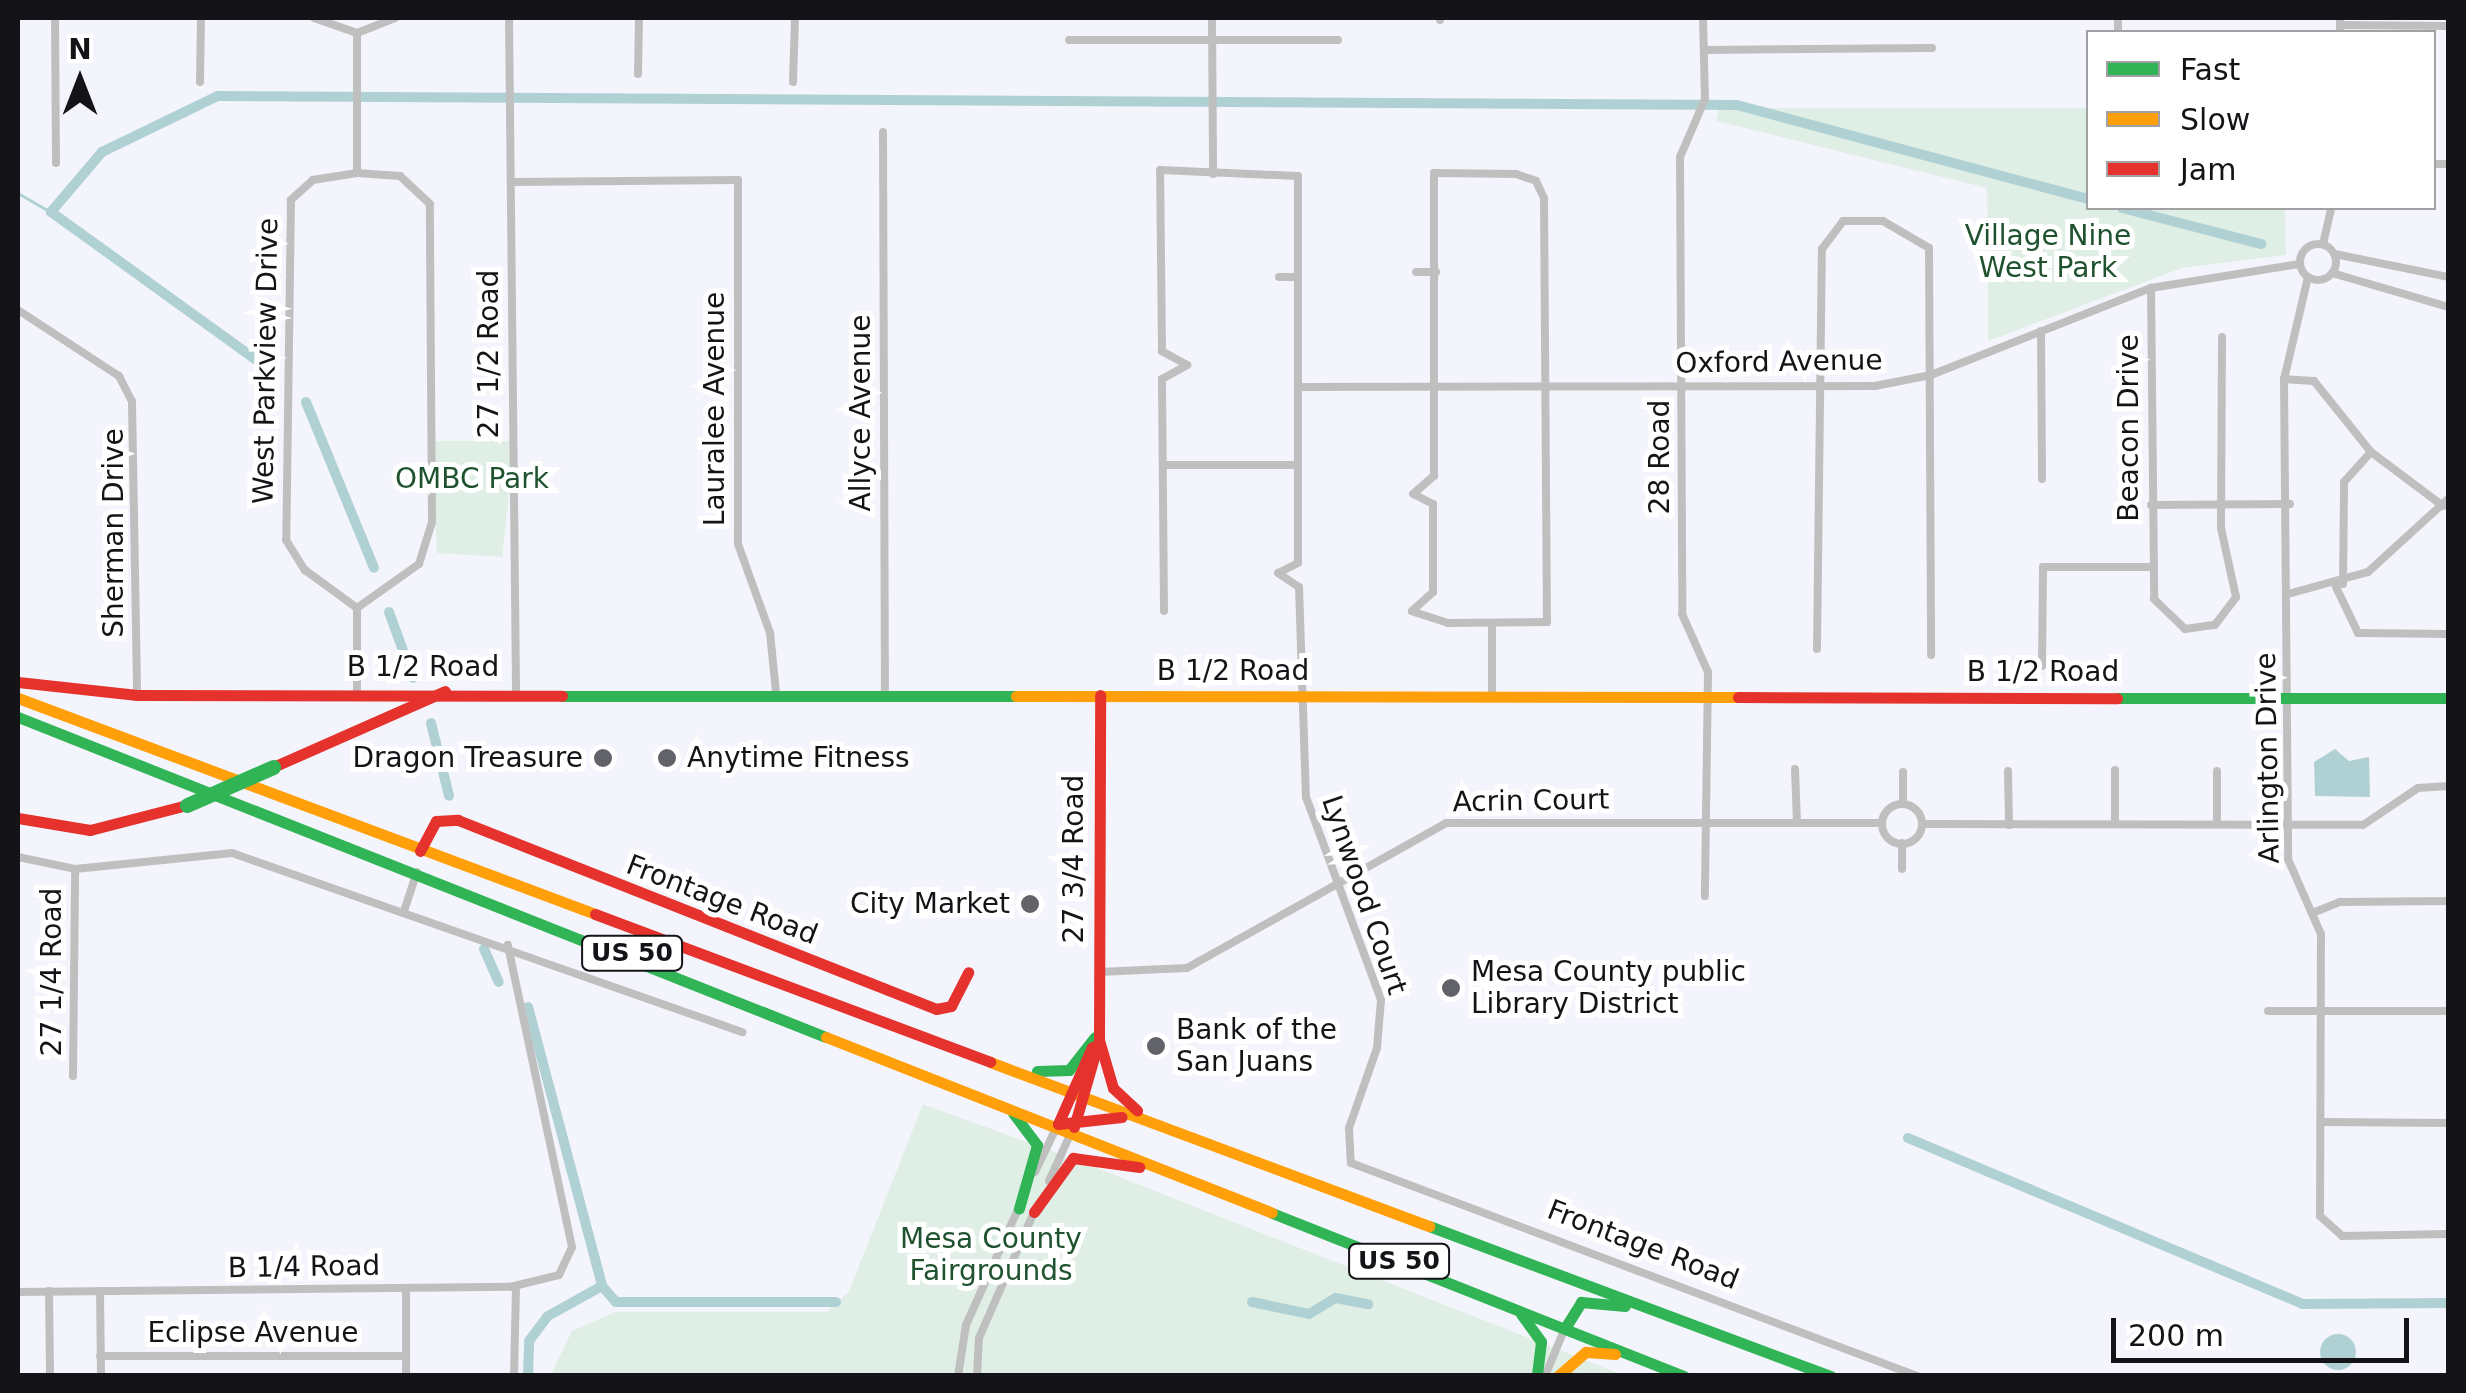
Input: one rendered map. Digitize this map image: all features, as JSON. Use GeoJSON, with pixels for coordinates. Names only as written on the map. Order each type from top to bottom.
{"type":"FeatureCollection","features":[{"type":"Feature","properties":{"kind":"main road","name":"B 1/2 Road"},"geometry":{"type":"LineString","coordinates":[[18,682],[137,694],[516,691],[1299,697],[2448,698]]}},
{"type":"Feature","properties":{"kind":"main road"},"geometry":{"type":"LineString","coordinates":[[18,818],[101,829],[186,805],[445,691]]}},
{"type":"Feature","properties":{"kind":"main road","name":"27 3/4 Road"},"geometry":{"type":"LineString","coordinates":[[1069,1124],[1097,1034],[1100,695]]}},
{"type":"Feature","properties":{"kind":"main road","name":"US 50"},"geometry":{"type":"LineString","coordinates":[[18,698],[1832,1376]]}},
{"type":"Feature","properties":{"kind":"main road","name":"US 50"},"geometry":{"type":"LineString","coordinates":[[18,718],[1069,1124],[1684,1376]]}},
{"type":"Feature","properties":{"kind":"main road","name":"Frontage Road"},"geometry":{"type":"LineString","coordinates":[[420,851],[441,817],[936,1010],[952,1006],[968,972]]}},
{"type":"Feature","properties":{"kind":"main road"},"geometry":{"type":"LineString","coordinates":[[380,858],[420,851]]}},
{"type":"Feature","properties":{"kind":"main road"},"geometry":{"type":"LineString","coordinates":[[417,872],[431,864],[476,872]]}},
{"type":"Feature","properties":{"kind":"main road"},"geometry":{"type":"LineString","coordinates":[[880,1020],[1050,1074],[1079,1063],[1097,1034]]}},
{"type":"Feature","properties":{"kind":"main road"},"geometry":{"type":"LineString","coordinates":[[1097,1034],[1114,1088],[1143,1117]]}},
{"type":"Feature","properties":{"kind":"main road"},"geometry":{"type":"LineString","coordinates":[[845,1037],[1026,1121],[1037,1153],[1026,1210]]}},
{"type":"Feature","properties":{"kind":"main road"},"geometry":{"type":"LineString","coordinates":[[1069,1124],[1143,1117]]}},
{"type":"Feature","properties":{"kind":"main road"},"geometry":{"type":"LineString","coordinates":[[1026,1210],[1069,1160],[1091,1154],[1267,1208]]}},
{"type":"Feature","properties":{"kind":"main road"},"geometry":{"type":"LineString","coordinates":[[1565,1328],[1581,1302],[1673,1316]]}},
{"type":"Feature","properties":{"kind":"main road"},"geometry":{"type":"LineString","coordinates":[[1514,1308],[1541,1342],[1538,1376]]}},
{"type":"Feature","properties":{"kind":"main road"},"geometry":{"type":"LineString","coordinates":[[1558,1376],[1586,1352],[1640,1358]]}},
{"type":"Feature","properties":{"kind":"street"},"geometry":{"type":"LineString","coordinates":[[55,18],[56,163]]}},
{"type":"Feature","properties":{"kind":"street"},"geometry":{"type":"LineString","coordinates":[[200,82],[201,18]]}},
{"type":"Feature","properties":{"kind":"street"},"geometry":{"type":"LineString","coordinates":[[314,18],[357,33],[395,18]]}},
{"type":"Feature","properties":{"kind":"street","name":"27 1/2 Road"},"geometry":{"type":"LineString","coordinates":[[510,18],[516,691]]}},
{"type":"Feature","properties":{"kind":"street"},"geometry":{"type":"LineString","coordinates":[[638,74],[639,18]]}},
{"type":"Feature","properties":{"kind":"street"},"geometry":{"type":"LineString","coordinates":[[793,82],[794,18]]}},
{"type":"Feature","properties":{"kind":"street"},"geometry":{"type":"LineString","coordinates":[[1212,18],[1213,174]]}},
{"type":"Feature","properties":{"kind":"street","name":"28 Road"},"geometry":{"type":"LineString","coordinates":[[1703,18],[1705,99],[1680,157],[1682,614],[1702,652],[1707,696],[1705,896]]}},
{"type":"Feature","properties":{"kind":"street"},"geometry":{"type":"LineString","coordinates":[[2340,25],[2448,26]]}},
{"type":"Feature","properties":{"kind":"street"},"geometry":{"type":"LineString","coordinates":[[357,33],[357,173],[400,176],[430,204],[432,522],[419,564],[356,608],[357,692]]}},
{"type":"Feature","properties":{"kind":"street"},"geometry":{"type":"LineString","coordinates":[[1069,40],[1338,40]]}},
{"type":"Feature","properties":{"kind":"street"},"geometry":{"type":"LineString","coordinates":[[1706,50],[1932,48]]}},
{"type":"Feature","properties":{"kind":"street","name":"Allyce Avenue"},"geometry":{"type":"LineString","coordinates":[[883,132],[886,694]]}},
{"type":"Feature","properties":{"kind":"street"},"geometry":{"type":"LineString","coordinates":[[1164,465],[1298,465],[1298,176],[1160,170],[1157,182],[1162,351],[1187,365],[1162,380],[1164,612]]}},
{"type":"Feature","properties":{"kind":"street","name":"West Parkview Drive"},"geometry":{"type":"LineString","coordinates":[[356,608],[306,570],[286,540],[291,200],[313,180],[357,173]]}},
{"type":"Feature","properties":{"kind":"street"},"geometry":{"type":"LineString","coordinates":[[1434,174],[1536,181],[1544,198],[1546,622],[1492,623],[1412,611],[1433,592],[1433,504],[1413,494],[1434,476],[1436,272],[1434,174]]}},
{"type":"Feature","properties":{"kind":"street","name":"Lauralee Avenue"},"geometry":{"type":"LineString","coordinates":[[513,182],[738,180],[738,544],[770,633],[776,692]]}},
{"type":"Feature","properties":{"kind":"street"},"geometry":{"type":"LineString","coordinates":[[2323,244],[2331,210]]}},
{"type":"Feature","properties":{"kind":"street"},"geometry":{"type":"LineString","coordinates":[[1818,649],[1822,249],[1843,221],[1883,221],[1930,248],[1931,655]]}},
{"type":"Feature","properties":{"kind":"street"},"geometry":{"type":"LineString","coordinates":[[2448,277],[2335,254],[2323,244],[2308,246],[2300,264],[2308,277],[2332,273],[2448,308]]}},
{"type":"Feature","properties":{"kind":"street"},"geometry":{"type":"LineString","coordinates":[[2332,273],[2335,254]]}},
{"type":"Feature","properties":{"kind":"street","name":"Oxford Avenue"},"geometry":{"type":"LineString","coordinates":[[1299,388],[1822,387],[1931,375],[2151,288],[2300,264]]}},
{"type":"Feature","properties":{"kind":"street"},"geometry":{"type":"LineString","coordinates":[[1416,272],[1436,272]]}},
{"type":"Feature","properties":{"kind":"street"},"geometry":{"type":"LineString","coordinates":[[1280,276],[1298,278]]}},
{"type":"Feature","properties":{"kind":"street","name":"Arlington Drive"},"geometry":{"type":"LineString","coordinates":[[2308,277],[2284,379],[2290,504],[2288,824],[2292,879],[2315,912],[2322,1011],[2320,1216],[2330,1231],[2448,1234]]}},
{"type":"Feature","properties":{"kind":"street","name":"Beacon Drive"},"geometry":{"type":"LineString","coordinates":[[2151,288],[2152,567],[2162,616],[2202,630],[2228,617],[2236,597],[2220,504]]}},
{"type":"Feature","properties":{"kind":"street","name":"Sherman Drive"},"geometry":{"type":"LineString","coordinates":[[18,310],[119,376],[132,400],[137,694]]}},
{"type":"Feature","properties":{"kind":"street"},"geometry":{"type":"LineString","coordinates":[[2041,331],[2042,479]]}},
{"type":"Feature","properties":{"kind":"street"},"geometry":{"type":"LineString","coordinates":[[2220,504],[2222,337]]}},
{"type":"Feature","properties":{"kind":"street"},"geometry":{"type":"LineString","coordinates":[[2284,379],[2314,381],[2371,452],[2446,502],[2404,547],[2340,585],[2288,594]]}},
{"type":"Feature","properties":{"kind":"street"},"geometry":{"type":"LineString","coordinates":[[2371,452],[2344,482],[2340,585],[2358,633],[2448,634]]}},
{"type":"Feature","properties":{"kind":"street","name":"Lynwood Court"},"geometry":{"type":"LineString","coordinates":[[1298,465],[1298,563],[1278,573],[1298,587],[1301,773],[1381,1000],[1378,1048],[1349,1128],[1352,1163]]}},
{"type":"Feature","properties":{"kind":"street"},"geometry":{"type":"LineString","coordinates":[[2152,505],[2290,504]]}},
{"type":"Feature","properties":{"kind":"street"},"geometry":{"type":"LineString","coordinates":[[2042,666],[2043,568],[2152,567]]}},
{"type":"Feature","properties":{"kind":"street"},"geometry":{"type":"LineString","coordinates":[[1492,623],[1492,696]]}},
{"type":"Feature","properties":{"kind":"street"},"geometry":{"type":"LineString","coordinates":[[1796,769],[1796,823]]}},
{"type":"Feature","properties":{"kind":"street"},"geometry":{"type":"LineString","coordinates":[[2008,770],[2009,824]]}},
{"type":"Feature","properties":{"kind":"street"},"geometry":{"type":"LineString","coordinates":[[2114,824],[2115,770]]}},
{"type":"Feature","properties":{"kind":"street"},"geometry":{"type":"LineString","coordinates":[[2217,771],[2218,824]]}},
{"type":"Feature","properties":{"kind":"street"},"geometry":{"type":"LineString","coordinates":[[1904,772],[1903,804],[1922,824]]}},
{"type":"Feature","properties":{"kind":"street"},"geometry":{"type":"LineString","coordinates":[[1902,844],[1922,824],[2363,824],[2418,788],[2448,786]]}},
{"type":"Feature","properties":{"kind":"street"},"geometry":{"type":"LineString","coordinates":[[1902,870],[1902,844],[1882,823],[1903,804]]}},
{"type":"Feature","properties":{"kind":"street","name":"Acrin Court"},"geometry":{"type":"LineString","coordinates":[[1098,972],[1187,968],[1446,823],[1882,823]]}},
{"type":"Feature","properties":{"kind":"street"},"geometry":{"type":"LineString","coordinates":[[18,856],[75,869],[232,853],[508,945],[742,1032]]}},
{"type":"Feature","properties":{"kind":"street","name":"27 1/4 Road"},"geometry":{"type":"LineString","coordinates":[[74,1076],[75,869]]}},
{"type":"Feature","properties":{"kind":"street"},"geometry":{"type":"LineString","coordinates":[[404,911],[417,872]]}},
{"type":"Feature","properties":{"kind":"street"},"geometry":{"type":"LineString","coordinates":[[2315,912],[2340,902],[2448,901]]}},
{"type":"Feature","properties":{"kind":"street","name":"B 1/4 Road"},"geometry":{"type":"LineString","coordinates":[[18,1292],[516,1287],[558,1275],[572,1248],[508,945]]}},
{"type":"Feature","properties":{"kind":"street"},"geometry":{"type":"LineString","coordinates":[[2268,1011],[2448,1012]]}},
{"type":"Feature","properties":{"kind":"street"},"geometry":{"type":"LineString","coordinates":[[2322,1122],[2448,1122]]}},
{"type":"Feature","properties":{"kind":"street"},"geometry":{"type":"LineString","coordinates":[[958,1376],[966,1326],[1069,1124]]}},
{"type":"Feature","properties":{"kind":"street"},"geometry":{"type":"LineString","coordinates":[[977,1376],[979,1338],[1026,1210],[1069,1124]]}},
{"type":"Feature","properties":{"kind":"street","name":"Frontage Road"},"geometry":{"type":"LineString","coordinates":[[1352,1163],[1917,1376]]}},
{"type":"Feature","properties":{"kind":"street"},"geometry":{"type":"LineString","coordinates":[[514,1376],[516,1287]]}},
{"type":"Feature","properties":{"kind":"street"},"geometry":{"type":"LineString","coordinates":[[406,1288],[406,1376]]}},
{"type":"Feature","properties":{"kind":"street"},"geometry":{"type":"LineString","coordinates":[[100,1291],[100,1376]]}},
{"type":"Feature","properties":{"kind":"street"},"geometry":{"type":"LineString","coordinates":[[49,1292],[50,1376]]}},
{"type":"Feature","properties":{"kind":"street"},"geometry":{"type":"LineString","coordinates":[[1546,1376],[1565,1328]]}},
{"type":"Feature","properties":{"kind":"street","name":"Eclipse Avenue"},"geometry":{"type":"LineString","coordinates":[[100,1356],[406,1356]]}},
{"type":"Feature","properties":{"kind":"green space","name":"Village Nine West Park"},"geometry":{"type":"Polygon","coordinates":[[[1719,108],[2086,108],[2086,210],[2285,210],[2286,255],[2182,268],[1988,341],[1987,188],[1716,121],[1719,108]]]}},
{"type":"Feature","properties":{"kind":"green space","name":"OMBC Park"},"geometry":{"type":"Polygon","coordinates":[[[432,441],[515,441],[502,557],[437,553],[432,441]]]}},
{"type":"Feature","properties":{"kind":"green space","name":"Mesa County Fairgrounds"},"geometry":{"type":"Polygon","coordinates":[[[923,1104],[1079,1161],[1623,1375],[550,1376],[572,1331],[615,1312],[827,1312],[849,1291],[923,1104]]]}},
{"type":"Feature","properties":{"kind":"water"},"geometry":{"type":"Polygon","coordinates":[[[2335,749],[2349,761],[2369,757],[2370,797],[2315,796],[2314,762],[2335,749]]]}},
{"type":"Feature","properties":{"kind":"water"},"geometry":{"type":"Polygon","coordinates":[[[2338,1334],[2351,1339],[2356,1352],[2351,1365],[2338,1370],[2325,1365],[2320,1352],[2325,1339],[2338,1334]]]}},
{"type":"Feature","properties":{"kind":"waterway"},"geometry":{"type":"LineString","coordinates":[[273,372],[51,212],[102,152],[218,96],[1737,105],[2086,198]]}},
{"type":"Feature","properties":{"kind":"waterway"},"geometry":{"type":"LineString","coordinates":[[18,193],[51,212]]}},
{"type":"Feature","properties":{"kind":"waterway"},"geometry":{"type":"LineString","coordinates":[[2130,210],[2261,244]]}},
{"type":"Feature","properties":{"kind":"waterway"},"geometry":{"type":"LineString","coordinates":[[306,402],[374,568]]}},
{"type":"Feature","properties":{"kind":"waterway"},"geometry":{"type":"LineString","coordinates":[[389,612],[413,678]]}},
{"type":"Feature","properties":{"kind":"waterway"},"geometry":{"type":"LineString","coordinates":[[431,723],[449,796]]}},
{"type":"Feature","properties":{"kind":"waterway"},"geometry":{"type":"LineString","coordinates":[[484,949],[499,982]]}},
{"type":"Feature","properties":{"kind":"waterway"},"geometry":{"type":"LineString","coordinates":[[528,1007],[602,1286],[616,1302],[836,1302]]}},
{"type":"Feature","properties":{"kind":"waterway"},"geometry":{"type":"LineString","coordinates":[[1908,1138],[2302,1304],[2448,1303]]}},
{"type":"Feature","properties":{"kind":"waterway"},"geometry":{"type":"LineString","coordinates":[[528,1376],[529,1341],[548,1316],[602,1286]]}},
{"type":"Feature","properties":{"kind":"waterway"},"geometry":{"type":"LineString","coordinates":[[1252,1302],[1309,1314],[1336,1298],[1368,1304]]}},
{"type":"Feature","properties":{"kind":"traffic: fast"},"geometry":{"type":"LineString","coordinates":[[562,696],[1016,696]]}},
{"type":"Feature","properties":{"kind":"traffic: fast"},"geometry":{"type":"LineString","coordinates":[[2117,698],[2448,698]]}},
{"type":"Feature","properties":{"kind":"traffic: fast"},"geometry":{"type":"LineString","coordinates":[[18,717],[826,1037]]}},
{"type":"Feature","properties":{"kind":"traffic: fast"},"geometry":{"type":"LineString","coordinates":[[187,805],[273,767]]}},
{"type":"Feature","properties":{"kind":"traffic: fast"},"geometry":{"type":"LineString","coordinates":[[1037,1071],[1069,1070],[1095,1037]]}},
{"type":"Feature","properties":{"kind":"traffic: fast"},"geometry":{"type":"LineString","coordinates":[[1013,1113],[1037,1145],[1019,1208]]}},
{"type":"Feature","properties":{"kind":"traffic: fast"},"geometry":{"type":"LineString","coordinates":[[1272,1213],[1684,1376]]}},
{"type":"Feature","properties":{"kind":"traffic: fast"},"geometry":{"type":"LineString","coordinates":[[1429,1226],[1831,1376]]}},
{"type":"Feature","properties":{"kind":"traffic: fast"},"geometry":{"type":"LineString","coordinates":[[1565,1328],[1581,1302],[1625,1306]]}},
{"type":"Feature","properties":{"kind":"traffic: fast"},"geometry":{"type":"LineString","coordinates":[[1521,1314],[1541,1342],[1537,1376]]}},
{"type":"Feature","properties":{"kind":"traffic: slow"},"geometry":{"type":"LineString","coordinates":[[1016,696],[1738,697]]}},
{"type":"Feature","properties":{"kind":"traffic: slow"},"geometry":{"type":"LineString","coordinates":[[18,698],[595,914]]}},
{"type":"Feature","properties":{"kind":"traffic: slow"},"geometry":{"type":"LineString","coordinates":[[826,1037],[1272,1213]]}},
{"type":"Feature","properties":{"kind":"traffic: slow"},"geometry":{"type":"LineString","coordinates":[[990,1062],[1429,1226]]}},
{"type":"Feature","properties":{"kind":"traffic: slow"},"geometry":{"type":"LineString","coordinates":[[1558,1376],[1586,1352],[1615,1354]]}},
{"type":"Feature","properties":{"kind":"traffic: jam"},"geometry":{"type":"LineString","coordinates":[[18,682],[137,695],[562,696]]}},
{"type":"Feature","properties":{"kind":"traffic: jam"},"geometry":{"type":"LineString","coordinates":[[273,767],[445,691]]}},
{"type":"Feature","properties":{"kind":"traffic: jam"},"geometry":{"type":"LineString","coordinates":[[1074,1127],[1099,1040],[1100,695]]}},
{"type":"Feature","properties":{"kind":"traffic: jam"},"geometry":{"type":"LineString","coordinates":[[1738,697],[2117,698]]}},
{"type":"Feature","properties":{"kind":"traffic: jam"},"geometry":{"type":"LineString","coordinates":[[18,818],[90,830],[187,805]]}},
{"type":"Feature","properties":{"kind":"traffic: jam"},"geometry":{"type":"LineString","coordinates":[[420,851],[436,821],[458,820],[936,1009],[951,1006],[968,972]]}},
{"type":"Feature","properties":{"kind":"traffic: jam"},"geometry":{"type":"LineString","coordinates":[[595,914],[990,1062]]}},
{"type":"Feature","properties":{"kind":"traffic: jam"},"geometry":{"type":"LineString","coordinates":[[1099,1040],[1113,1088],[1137,1110]]}},
{"type":"Feature","properties":{"kind":"traffic: jam"},"geometry":{"type":"LineString","coordinates":[[1058,1124],[1092,1047]]}},
{"type":"Feature","properties":{"kind":"traffic: jam"},"geometry":{"type":"LineString","coordinates":[[1058,1124],[1122,1117]]}},
{"type":"Feature","properties":{"kind":"traffic: jam"},"geometry":{"type":"LineString","coordinates":[[1034,1212],[1073,1158],[1139,1167]]}},
{"type":"Feature","properties":{"kind":"place","name":"Dragon Treasure"},"geometry":{"type":"Point","coordinates":[603,758]}},
{"type":"Feature","properties":{"kind":"place","name":"Anytime Fitness"},"geometry":{"type":"Point","coordinates":[667,758]}},
{"type":"Feature","properties":{"kind":"place","name":"City Market"},"geometry":{"type":"Point","coordinates":[1030,904]}},
{"type":"Feature","properties":{"kind":"place","name":"Mesa County public Library District"},"geometry":{"type":"Point","coordinates":[1451,988]}},
{"type":"Feature","properties":{"kind":"place","name":"Bank of the San Juans"},"geometry":{"type":"Point","coordinates":[1156,1046]}}]}
